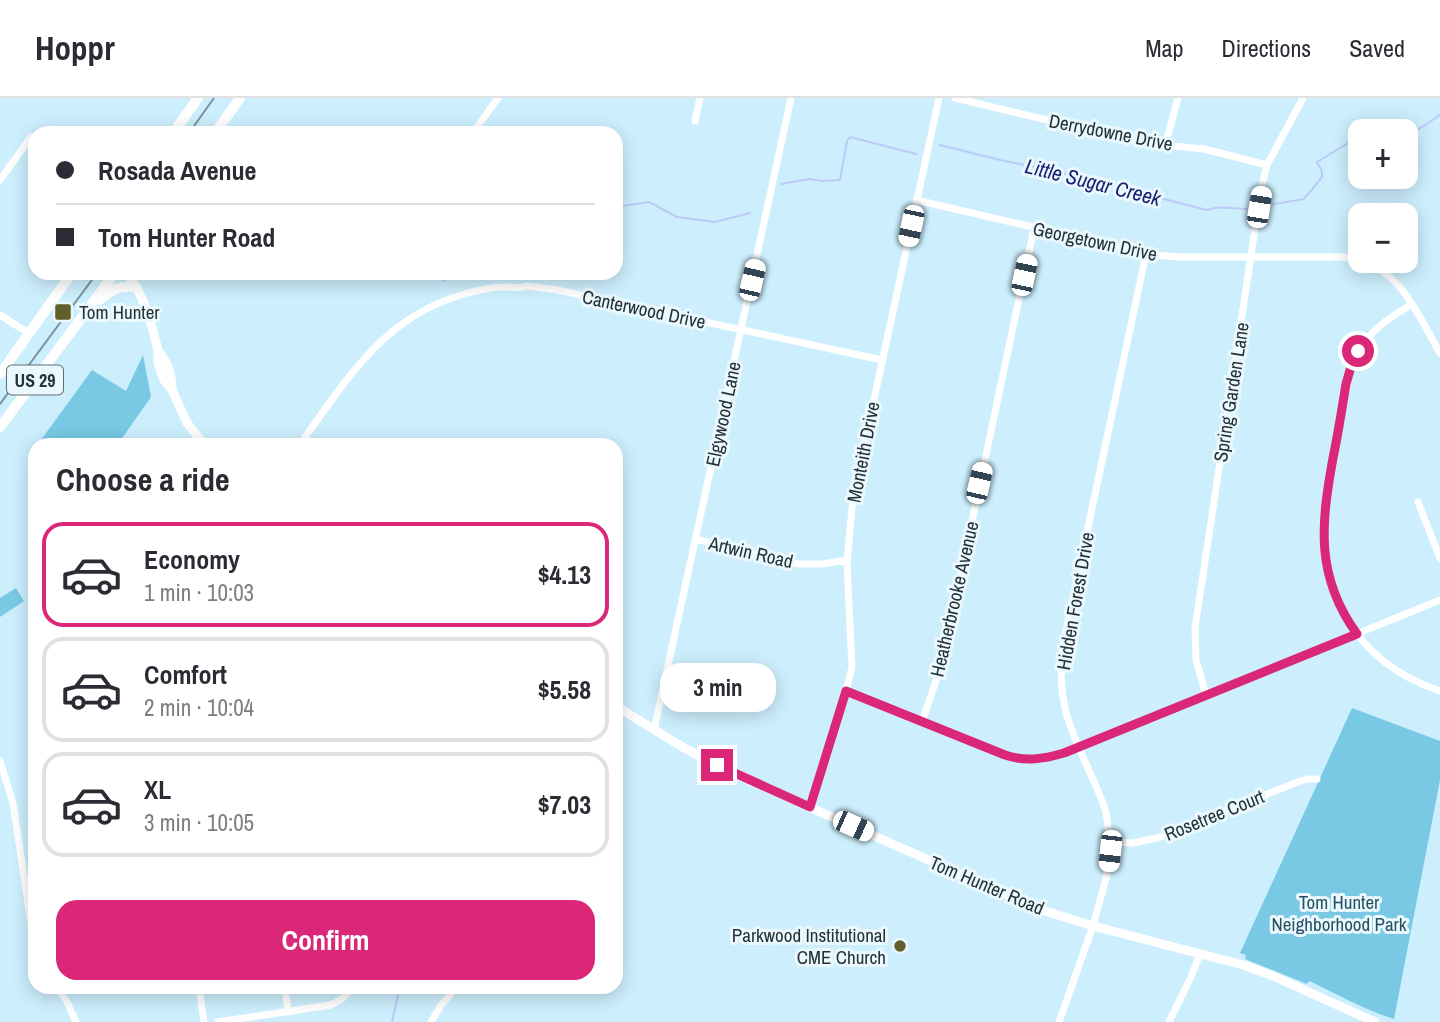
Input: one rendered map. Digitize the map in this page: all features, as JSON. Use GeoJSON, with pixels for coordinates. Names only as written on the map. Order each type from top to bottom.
{"type":"FeatureCollection","features":[{"type":"Feature","properties":{"kind":"main road"},"geometry":{"type":"LineString","coordinates":[[178,126],[198,98]]}},
{"type":"Feature","properties":{"kind":"main road"},"geometry":{"type":"LineString","coordinates":[[220,126],[240,98]]}},
{"type":"Feature","properties":{"kind":"main road","name":"US 29"},"geometry":{"type":"LineString","coordinates":[[0,374],[67,280]]}},
{"type":"Feature","properties":{"kind":"main road","name":"US 29"},"geometry":{"type":"LineString","coordinates":[[0,427],[110,280]]}},
{"type":"Feature","properties":{"kind":"main road"},"geometry":{"type":"LineString","coordinates":[[89,308],[114,288],[136,287]]}},
{"type":"Feature","properties":{"kind":"street"},"geometry":{"type":"LineString","coordinates":[[478,126],[498,98]]}},
{"type":"Feature","properties":{"kind":"street"},"geometry":{"type":"LineString","coordinates":[[695,121],[700,98]]}},
{"type":"Feature","properties":{"kind":"street","name":"Elgywood Lane"},"geometry":{"type":"LineString","coordinates":[[654,730],[791,98]]}},
{"type":"Feature","properties":{"kind":"street","name":"Monteith Drive"},"geometry":{"type":"LineString","coordinates":[[810,807],[852,667],[847,560],[856,482],[939,98]]}},
{"type":"Feature","properties":{"kind":"street","name":"Derrydowne Drive"},"geometry":{"type":"LineString","coordinates":[[955,98],[1143,143],[1204,149],[1267,164]]}},
{"type":"Feature","properties":{"kind":"street"},"geometry":{"type":"LineString","coordinates":[[1165,146],[1178,98]]}},
{"type":"Feature","properties":{"kind":"street","name":"Spring Garden Lane"},"geometry":{"type":"LineString","coordinates":[[1206,695],[1196,660],[1195,628],[1262,189],[1267,164],[1304,98]]}},
{"type":"Feature","properties":{"kind":"street"},"geometry":{"type":"LineString","coordinates":[[0,180],[28,142]]}},
{"type":"Feature","properties":{"kind":"street","name":"Georgetown Drive"},"geometry":{"type":"LineString","coordinates":[[916,200],[1146,254],[1179,257],[1348,258]]}},
{"type":"Feature","properties":{"kind":"street","name":"Heatherbrooke Avenue"},"geometry":{"type":"LineString","coordinates":[[922,722],[942,663],[1034,228]]}},
{"type":"Feature","properties":{"kind":"street","name":"Hidden Forest Drive"},"geometry":{"type":"LineString","coordinates":[[1059,1022],[1093,926],[1109,867],[1110,842],[1106,813],[1067,717],[1061,672],[1063,645],[1146,254]]}},
{"type":"Feature","properties":{"kind":"street","name":"Georgetown Drive"},"geometry":{"type":"LineString","coordinates":[[1386,273],[1393,278],[1412,304],[1440,353]]}},
{"type":"Feature","properties":{"kind":"street"},"geometry":{"type":"LineString","coordinates":[[131,280],[150,321],[158,351],[165,359],[172,379],[172,390],[183,416],[199,438]]}},
{"type":"Feature","properties":{"kind":"street","name":"Canterwood Drive"},"geometry":{"type":"LineString","coordinates":[[304,438],[366,356],[399,325],[428,308],[460,295],[498,287],[547,288],[882,360]]}},
{"type":"Feature","properties":{"kind":"street"},"geometry":{"type":"LineString","coordinates":[[1412,304],[1377,327],[1358,351],[1350,370],[1326,498],[1324,544],[1336,597],[1357,634],[1389,666],[1416,682],[1440,691]]}},
{"type":"Feature","properties":{"kind":"street"},"geometry":{"type":"LineString","coordinates":[[0,315],[30,334]]}},
{"type":"Feature","properties":{"kind":"street"},"geometry":{"type":"LineString","coordinates":[[1418,502],[1440,558]]}},
{"type":"Feature","properties":{"kind":"street","name":"Artwin Road"},"geometry":{"type":"LineString","coordinates":[[696,540],[786,562],[815,564],[847,560]]}},
{"type":"Feature","properties":{"kind":"street"},"geometry":{"type":"LineString","coordinates":[[846,691],[1005,755],[1023,759],[1045,759],[1440,600]]}},
{"type":"Feature","properties":{"kind":"street","name":"Tom Hunter Road"},"geometry":{"type":"LineString","coordinates":[[623,710],[713,764],[1023,902],[1093,926],[1243,965],[1375,1022]]}},
{"type":"Feature","properties":{"kind":"street"},"geometry":{"type":"LineString","coordinates":[[0,761],[13,803],[28,904]]}},
{"type":"Feature","properties":{"kind":"street","name":"Rosetree Court"},"geometry":{"type":"LineString","coordinates":[[1110,842],[1133,844],[1161,837],[1295,783],[1317,779]]}},
{"type":"Feature","properties":{"kind":"street"},"geometry":{"type":"LineString","coordinates":[[1169,1022],[1200,954]]}},
{"type":"Feature","properties":{"kind":"street"},"geometry":{"type":"LineString","coordinates":[[62,994],[76,1022]]}},
{"type":"Feature","properties":{"kind":"street"},"geometry":{"type":"LineString","coordinates":[[200,994],[204,1022]]}},
{"type":"Feature","properties":{"kind":"street"},"geometry":{"type":"LineString","coordinates":[[286,994],[289,1012]]}},
{"type":"Feature","properties":{"kind":"street"},"geometry":{"type":"LineString","coordinates":[[218,1022],[331,1005],[347,994]]}},
{"type":"Feature","properties":{"kind":"street"},"geometry":{"type":"LineString","coordinates":[[431,1022],[451,994]]}},
{"type":"Feature","properties":{"kind":"green space"},"geometry":{"type":"Polygon","coordinates":[[[143,355],[151,397],[122,438],[42,438],[92,370],[126,391],[143,355]]]}},
{"type":"Feature","properties":{"kind":"green space"},"geometry":{"type":"Polygon","coordinates":[[[16,588],[24,601],[0,617],[0,598],[16,588]]]}},
{"type":"Feature","properties":{"kind":"green space","name":"Tom Hunter Neighborhood Park"},"geometry":{"type":"Polygon","coordinates":[[[1352,708],[1440,741],[1440,780],[1394,1019],[1309,981],[1307,984],[1245,959],[1246,955],[1240,953],[1352,708]]]}},
{"type":"Feature","properties":{"kind":"waterway","name":"Little Sugar Creek"},"geometry":{"type":"LineString","coordinates":[[1418,129],[1440,115]]}},
{"type":"Feature","properties":{"kind":"waterway","name":"Little Sugar Creek"},"geometry":{"type":"LineString","coordinates":[[781,184],[809,179],[840,180],[850,137],[916,154]]}},
{"type":"Feature","properties":{"kind":"waterway","name":"Little Sugar Creek"},"geometry":{"type":"LineString","coordinates":[[1269,205],[1304,199],[1322,177],[1317,162],[1348,143]]}},
{"type":"Feature","properties":{"kind":"waterway","name":"Little Sugar Creek"},"geometry":{"type":"LineString","coordinates":[[940,145],[1207,210],[1222,207],[1247,209]]}},
{"type":"Feature","properties":{"kind":"waterway","name":"Little Sugar Creek"},"geometry":{"type":"LineString","coordinates":[[623,206],[649,202],[677,217],[715,222],[750,213]]}},
{"type":"Feature","properties":{"kind":"waterway"},"geometry":{"type":"LineString","coordinates":[[392,1022],[398,994]]}},
{"type":"Feature","properties":{"kind":"tram line"},"geometry":{"type":"LineString","coordinates":[[194,126],[214,98]]}},
{"type":"Feature","properties":{"kind":"tram line"},"geometry":{"type":"LineString","coordinates":[[0,404],[92,280]]}},
{"type":"Feature","properties":{"kind":"place","name":"Tom Hunter"},"geometry":{"type":"Point","coordinates":[63,312]}},
{"type":"Feature","properties":{"kind":"place","name":"Parkwood Institutional CME Church"},"geometry":{"type":"Point","coordinates":[900,946]}},
{"type":"Feature","properties":{"kind":"route"},"geometry":{"type":"LineString","coordinates":[[717,765],[810,807],[846,691],[1005,755],[1023,759],[1045,759],[1357,634],[1336,597],[1330,580],[1324,544],[1324,518],[1346,384],[1358,351]]}}]}
